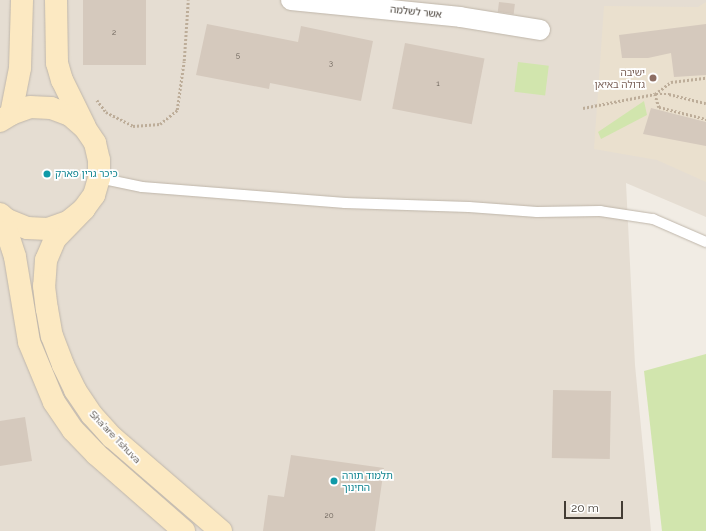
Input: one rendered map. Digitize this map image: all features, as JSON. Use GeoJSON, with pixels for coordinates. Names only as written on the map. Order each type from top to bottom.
{"type":"FeatureCollection","features":[{"type":"Feature","properties":{"kind":"street"},"geometry":{"type":"LineString","coordinates":[[3,119],[20,68],[22,0]]}},
{"type":"Feature","properties":{"kind":"street"},"geometry":{"type":"LineString","coordinates":[[0,214],[7,220],[27,228],[48,229],[68,222],[84,210],[94,195],[99,178],[99,160],[95,143],[85,128],[62,80],[57,63],[56,0]]}},
{"type":"Feature","properties":{"kind":"street","name":"אשר לשלמה"},"geometry":{"type":"LineString","coordinates":[[291,0],[461,8],[540,30]]}},
{"type":"Feature","properties":{"kind":"street"},"geometry":{"type":"LineString","coordinates":[[3,119],[30,107],[51,108],[70,115],[85,128]]}},
{"type":"Feature","properties":{"kind":"street","name":"Sha'are Tshuva"},"geometry":{"type":"LineString","coordinates":[[84,210],[55,239],[46,260],[44,286],[52,336],[64,365],[75,390],[100,424],[144,467],[221,531]]}},
{"type":"Feature","properties":{"kind":"street"},"geometry":{"type":"LineString","coordinates":[[0,220],[7,232],[15,257],[29,342],[54,402],[73,430],[96,454],[184,531]]}},
{"type":"Feature","properties":{"kind":"lane"},"geometry":{"type":"LineString","coordinates":[[99,178],[142,187],[344,203],[469,207],[537,212],[600,211],[653,219],[706,242]]}},
{"type":"Feature","properties":{"kind":"path"},"geometry":{"type":"LineString","coordinates":[[94,97],[106,112],[133,126],[160,124],[177,110],[184,61],[188,0]]}},
{"type":"Feature","properties":{"kind":"path"},"geometry":{"type":"LineString","coordinates":[[655,94],[671,82],[706,78]]}},
{"type":"Feature","properties":{"kind":"path"},"geometry":{"type":"LineString","coordinates":[[655,94],[659,107],[706,119]]}},
{"type":"Feature","properties":{"kind":"path"},"geometry":{"type":"LineString","coordinates":[[583,108],[655,94],[669,94],[706,103]]}},
{"type":"Feature","properties":{"kind":"shaded area"},"geometry":{"type":"Polygon","coordinates":[[[0,0],[706,0],[706,217],[626,183],[635,365],[651,531],[0,531],[0,0]]]}},
{"type":"Feature","properties":{"kind":"shaded area","name":"ישיבה גדולה באיאן"},"geometry":{"type":"Polygon","coordinates":[[[706,2],[706,182],[657,160],[594,149],[604,6],[698,7],[706,2]]]}},
{"type":"Feature","properties":{"kind":"green space"},"geometry":{"type":"Polygon","coordinates":[[[518,62],[549,66],[545,96],[514,92],[518,62]]]}},
{"type":"Feature","properties":{"kind":"green space"},"geometry":{"type":"Polygon","coordinates":[[[644,101],[647,115],[601,139],[598,132],[644,101]]]}},
{"type":"Feature","properties":{"kind":"green space"},"geometry":{"type":"Polygon","coordinates":[[[706,354],[706,531],[662,531],[644,371],[706,354]]]}},
{"type":"Feature","properties":{"kind":"building"},"geometry":{"type":"Polygon","coordinates":[[[83,0],[146,0],[146,65],[83,65],[83,0]]]}},
{"type":"Feature","properties":{"kind":"building"},"geometry":{"type":"Polygon","coordinates":[[[499,2],[515,4],[514,14],[498,12],[499,2]]]}},
{"type":"Feature","properties":{"kind":"building"},"geometry":{"type":"Polygon","coordinates":[[[207,24],[298,42],[301,26],[373,41],[361,101],[270,83],[269,89],[196,75],[207,24]]]}},
{"type":"Feature","properties":{"kind":"building"},"geometry":{"type":"Polygon","coordinates":[[[706,24],[706,75],[674,77],[671,53],[648,58],[622,58],[619,35],[706,24]]]}},
{"type":"Feature","properties":{"kind":"building"},"geometry":{"type":"Polygon","coordinates":[[[405,43],[485,58],[472,124],[392,109],[405,43]]]}},
{"type":"Feature","properties":{"kind":"building"},"geometry":{"type":"Polygon","coordinates":[[[651,108],[706,122],[706,146],[643,134],[651,108]]]}},
{"type":"Feature","properties":{"kind":"building"},"geometry":{"type":"Polygon","coordinates":[[[553,390],[611,391],[610,459],[552,458],[553,390]]]}},
{"type":"Feature","properties":{"kind":"building"},"geometry":{"type":"Polygon","coordinates":[[[25,417],[32,461],[0,466],[0,421],[25,417]]]}},
{"type":"Feature","properties":{"kind":"building","name":"תלמוד תורה החינוך"},"geometry":{"type":"Polygon","coordinates":[[[291,455],[384,468],[375,531],[263,531],[268,495],[284,497],[291,455]]]}},
{"type":"Feature","properties":{"kind":"place","name":"ישיבה גדולה באיאן"},"geometry":{"type":"Point","coordinates":[653,78]}},
{"type":"Feature","properties":{"kind":"place","name":"כיכר גרין פארק"},"geometry":{"type":"Point","coordinates":[47,174]}},
{"type":"Feature","properties":{"kind":"place","name":"תלמוד תורה החינוך"},"geometry":{"type":"Point","coordinates":[334,481]}}]}
